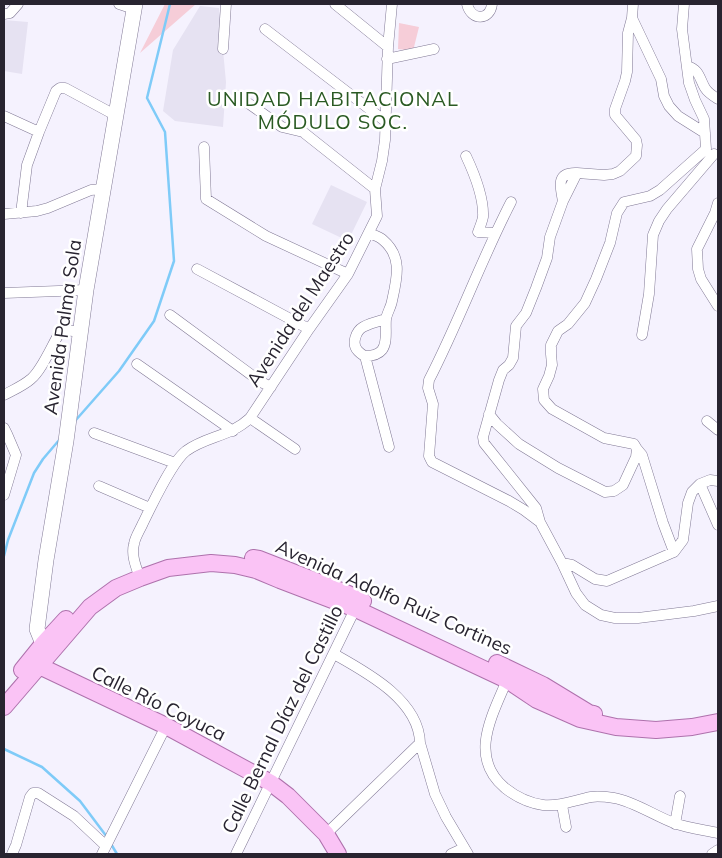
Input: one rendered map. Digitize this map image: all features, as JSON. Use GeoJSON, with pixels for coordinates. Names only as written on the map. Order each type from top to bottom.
{"type":"FeatureCollection","features":[{"type":"Feature","properties":{"kind":"main road","name":"Avenida Adolfo Ruiz Cortines"},"geometry":{"type":"LineString","coordinates":[[5,699],[48,647],[90,607],[138,572],[169,558],[212,554],[240,556],[259,560],[346,593],[357,604],[507,680],[538,700],[580,719],[616,727],[656,730],[692,727],[718,722]]}},
{"type":"Feature","properties":{"kind":"main road","name":"Avenida Adolfo Ruiz Cortines"},"geometry":{"type":"LineString","coordinates":[[357,604],[543,685],[589,713],[651,721],[690,718],[718,712]]}},
{"type":"Feature","properties":{"kind":"main road","name":"Calle Río Coyuca"},"geometry":{"type":"LineString","coordinates":[[34,664],[166,726],[271,783],[288,796],[326,834],[338,854]]}},
{"type":"Feature","properties":{"kind":"street"},"geometry":{"type":"LineString","coordinates":[[7,14],[18,4]]}},
{"type":"Feature","properties":{"kind":"street"},"geometry":{"type":"LineString","coordinates":[[119,4],[135,6]]}},
{"type":"Feature","properties":{"kind":"street"},"geometry":{"type":"LineString","coordinates":[[223,49],[226,4]]}},
{"type":"Feature","properties":{"kind":"street"},"geometry":{"type":"LineString","coordinates":[[335,4],[388,46]]}},
{"type":"Feature","properties":{"kind":"street","name":"Avenida del Maestro"},"geometry":{"type":"LineString","coordinates":[[138,572],[133,553],[134,542],[175,463],[185,451],[233,431],[250,418],[348,274],[377,216],[376,188],[385,140],[387,59],[392,4]]}},
{"type":"Feature","properties":{"kind":"street"},"geometry":{"type":"LineString","coordinates":[[467,4],[472,14],[479,17],[486,15],[491,9],[492,4]]}},
{"type":"Feature","properties":{"kind":"street"},"geometry":{"type":"LineString","coordinates":[[633,4],[628,33],[627,72],[614,109],[615,115],[636,140],[636,156],[620,171],[613,174],[570,173],[564,175],[560,184],[563,202],[550,237],[547,258],[526,313],[516,326],[512,358],[509,365],[503,370],[499,380],[483,437],[484,443],[536,508],[540,522],[576,593],[586,605],[601,615],[615,618],[638,618],[718,606]]}},
{"type":"Feature","properties":{"kind":"street"},"geometry":{"type":"LineString","coordinates":[[684,4],[682,29],[689,83],[704,119],[705,133],[712,153]]}},
{"type":"Feature","properties":{"kind":"street","name":"Avenida Palma Sola"},"geometry":{"type":"LineString","coordinates":[[48,647],[37,630],[46,560],[66,441],[86,290],[135,6]]}},
{"type":"Feature","properties":{"kind":"street"},"geometry":{"type":"LineString","coordinates":[[632,18],[661,79],[664,96],[670,106],[678,116],[705,133]]}},
{"type":"Feature","properties":{"kind":"street"},"geometry":{"type":"LineString","coordinates":[[265,29],[385,121]]}},
{"type":"Feature","properties":{"kind":"street"},"geometry":{"type":"LineString","coordinates":[[387,59],[434,49]]}},
{"type":"Feature","properties":{"kind":"street"},"geometry":{"type":"LineString","coordinates":[[687,66],[694,68],[706,90],[718,99]]}},
{"type":"Feature","properties":{"kind":"street"},"geometry":{"type":"LineString","coordinates":[[21,213],[27,166],[56,91],[60,88],[65,88],[115,115]]}},
{"type":"Feature","properties":{"kind":"street"},"geometry":{"type":"LineString","coordinates":[[238,96],[282,127],[303,132],[376,188]]}},
{"type":"Feature","properties":{"kind":"street"},"geometry":{"type":"LineString","coordinates":[[4,116],[39,132]]}},
{"type":"Feature","properties":{"kind":"street"},"geometry":{"type":"LineString","coordinates":[[204,147],[206,199],[266,236],[348,274]]}},
{"type":"Feature","properties":{"kind":"street"},"geometry":{"type":"LineString","coordinates":[[674,552],[642,455],[634,444],[616,442],[604,438],[552,409],[544,400],[543,390],[552,365],[550,354],[554,338],[558,331],[568,324],[585,303],[610,243],[617,213],[624,202],[650,196],[712,153]]}},
{"type":"Feature","properties":{"kind":"street"},"geometry":{"type":"LineString","coordinates":[[642,334],[649,294],[656,228],[667,209],[712,153]]}},
{"type":"Feature","properties":{"kind":"street"},"geometry":{"type":"LineString","coordinates":[[466,156],[474,172],[481,198],[483,218],[478,232],[495,233]]}},
{"type":"Feature","properties":{"kind":"street"},"geometry":{"type":"LineString","coordinates":[[4,214],[48,208],[90,190],[103,189]]}},
{"type":"Feature","properties":{"kind":"street"},"geometry":{"type":"LineString","coordinates":[[511,202],[495,233],[456,324],[429,380],[428,388],[433,404],[429,456],[432,462],[509,501],[540,522]]}},
{"type":"Feature","properties":{"kind":"street"},"geometry":{"type":"LineString","coordinates":[[718,203],[697,249],[697,258],[701,279],[718,306]]}},
{"type":"Feature","properties":{"kind":"street"},"geometry":{"type":"LineString","coordinates":[[369,233],[382,239],[393,250],[398,266],[392,301],[386,318],[386,340],[383,349],[377,354],[370,356],[365,356],[357,351],[354,341],[362,327],[386,318]]}},
{"type":"Feature","properties":{"kind":"street"},"geometry":{"type":"LineString","coordinates":[[197,269],[309,330]]}},
{"type":"Feature","properties":{"kind":"street"},"geometry":{"type":"LineString","coordinates":[[4,293],[86,290]]}},
{"type":"Feature","properties":{"kind":"street"},"geometry":{"type":"LineString","coordinates":[[170,315],[261,382],[271,386]]}},
{"type":"Feature","properties":{"kind":"street"},"geometry":{"type":"LineString","coordinates":[[4,395],[36,375],[60,332],[66,330],[80,332]]}},
{"type":"Feature","properties":{"kind":"street"},"geometry":{"type":"LineString","coordinates":[[365,356],[389,447]]}},
{"type":"Feature","properties":{"kind":"street"},"geometry":{"type":"LineString","coordinates":[[137,364],[233,431]]}},
{"type":"Feature","properties":{"kind":"street"},"geometry":{"type":"LineString","coordinates":[[490,414],[497,424],[519,444],[558,468],[605,492],[614,491],[623,485],[637,450]]}},
{"type":"Feature","properties":{"kind":"street"},"geometry":{"type":"LineString","coordinates":[[250,418],[295,450]]}},
{"type":"Feature","properties":{"kind":"street"},"geometry":{"type":"LineString","coordinates":[[707,421],[718,430]]}},
{"type":"Feature","properties":{"kind":"street"},"geometry":{"type":"LineString","coordinates":[[4,428],[16,455],[4,495]]}},
{"type":"Feature","properties":{"kind":"street"},"geometry":{"type":"LineString","coordinates":[[94,433],[175,463]]}},
{"type":"Feature","properties":{"kind":"street"},"geometry":{"type":"LineString","coordinates":[[562,563],[572,565],[595,579],[607,581],[674,552],[683,540],[688,503],[692,492],[700,484],[710,480],[718,481]]}},
{"type":"Feature","properties":{"kind":"street"},"geometry":{"type":"LineString","coordinates":[[700,484],[718,525]]}},
{"type":"Feature","properties":{"kind":"street"},"geometry":{"type":"LineString","coordinates":[[99,486],[150,508]]}},
{"type":"Feature","properties":{"kind":"street","name":"Calle Bernal Díaz del Castillo"},"geometry":{"type":"LineString","coordinates":[[236,854],[357,604]]}},
{"type":"Feature","properties":{"kind":"street"},"geometry":{"type":"LineString","coordinates":[[334,654],[377,680],[408,709],[416,724],[435,794],[466,851],[451,854]]}},
{"type":"Feature","properties":{"kind":"street"},"geometry":{"type":"LineString","coordinates":[[507,680],[487,730],[485,742],[490,771],[496,781],[508,791],[526,800],[543,805],[562,805],[593,797],[616,798],[675,824],[718,832]]}},
{"type":"Feature","properties":{"kind":"street"},"geometry":{"type":"LineString","coordinates":[[12,854],[30,796],[33,793],[38,793],[74,816],[105,847],[166,726]]}},
{"type":"Feature","properties":{"kind":"street"},"geometry":{"type":"LineString","coordinates":[[326,834],[420,743]]}},
{"type":"Feature","properties":{"kind":"street"},"geometry":{"type":"LineString","coordinates":[[675,824],[680,796]]}},
{"type":"Feature","properties":{"kind":"street"},"geometry":{"type":"LineString","coordinates":[[562,805],[566,826]]}},
{"type":"Feature","properties":{"kind":"shaded area"},"geometry":{"type":"Polygon","coordinates":[[[165,4],[196,4],[140,53],[165,4]]]}},
{"type":"Feature","properties":{"kind":"shaded area"},"geometry":{"type":"Polygon","coordinates":[[[200,6],[219,8],[226,82],[223,127],[175,121],[163,111],[173,50],[200,6]]]}},
{"type":"Feature","properties":{"kind":"shaded area"},"geometry":{"type":"Polygon","coordinates":[[[4,20],[28,22],[22,74],[4,71],[4,20]]]}},
{"type":"Feature","properties":{"kind":"shaded area"},"geometry":{"type":"Polygon","coordinates":[[[399,23],[419,27],[413,51],[398,49],[399,23]]]}},
{"type":"Feature","properties":{"kind":"shaded area"},"geometry":{"type":"Polygon","coordinates":[[[331,185],[367,202],[348,241],[312,224],[331,185]]]}},
{"type":"Feature","properties":{"kind":"waterway"},"geometry":{"type":"LineString","coordinates":[[75,421],[119,371],[154,321],[174,261],[165,132],[147,98],[170,4]]}},
{"type":"Feature","properties":{"kind":"waterway"},"geometry":{"type":"LineString","coordinates":[[4,556],[8,540],[34,473],[60,439]]}},
{"type":"Feature","properties":{"kind":"waterway"},"geometry":{"type":"LineString","coordinates":[[4,749],[42,767],[80,801],[107,837]]}},
{"type":"Feature","properties":{"kind":"waterway"},"geometry":{"type":"LineString","coordinates":[[111,844],[117,854]]}},
{"type":"Feature","properties":{"kind":"district","name":"UNIDAD HABITACIONAL MÓDULO SOC."},"geometry":{"type":"Point","coordinates":[333,110]}}]}
